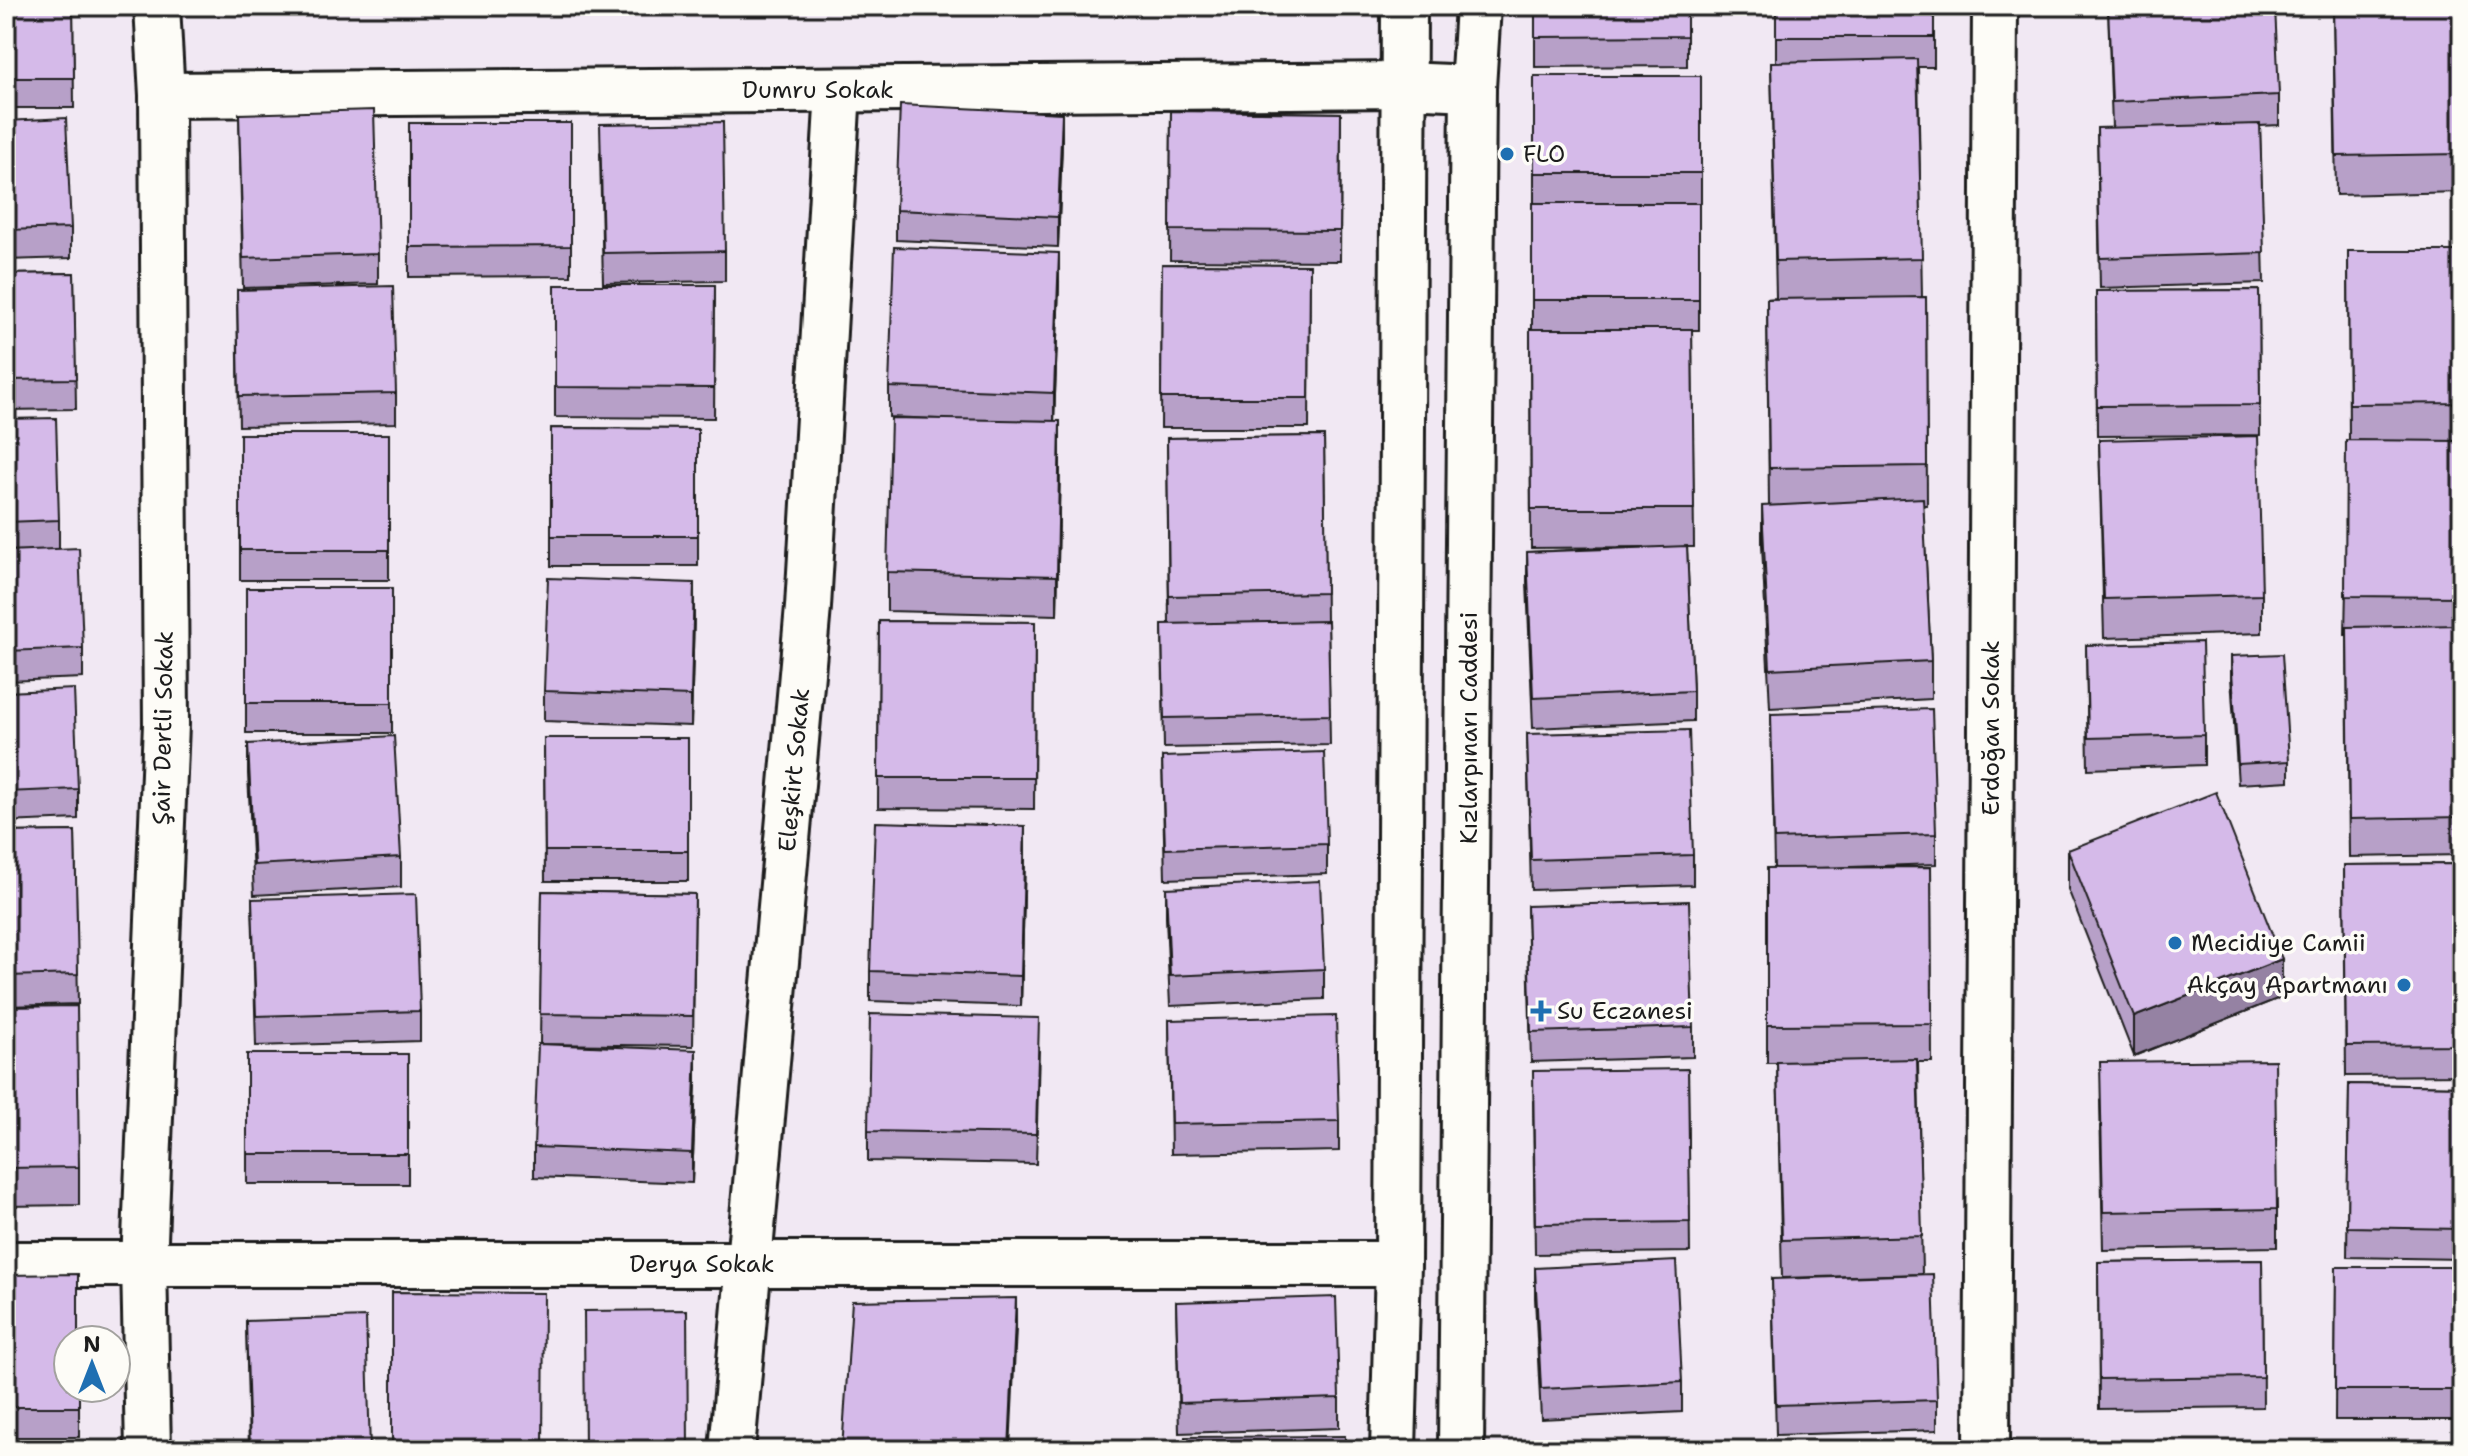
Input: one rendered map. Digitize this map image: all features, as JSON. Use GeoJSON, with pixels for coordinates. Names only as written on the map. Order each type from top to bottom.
{"type":"FeatureCollection","features":[{"type":"Feature","properties":{"kind":"street","name":"Şair Dertli Sokak"},"geometry":{"type":"LineString","coordinates":[[148,1450],[144,1264],[166,724],[162,95],[157,6]]}},
{"type":"Feature","properties":{"kind":"street"},"geometry":{"type":"LineString","coordinates":[[1393,1450],[1398,1264],[1404,6]]}},
{"type":"Feature","properties":{"kind":"street","name":"Kızlarpınarı Caddesi"},"geometry":{"type":"LineString","coordinates":[[1461,1450],[1473,88],[1478,6]]}},
{"type":"Feature","properties":{"kind":"street","name":"Erdoğan Sokak"},"geometry":{"type":"LineString","coordinates":[[1987,1450],[1995,6]]}},
{"type":"Feature","properties":{"kind":"street","name":"Dumru Sokak"},"geometry":{"type":"LineString","coordinates":[[162,95],[1403,85],[1473,88]]}},
{"type":"Feature","properties":{"kind":"street","name":"Eleşkirt Sokak"},"geometry":{"type":"LineString","coordinates":[[732,1450],[808,607],[838,90]]}},
{"type":"Feature","properties":{"kind":"street","name":"Derya Sokak"},"geometry":{"type":"LineString","coordinates":[[6,1264],[1398,1264]]}},
{"type":"Feature","properties":{"kind":"building"},"geometry":{"type":"Polygon","coordinates":[[[6,6],[73,6],[74,78],[6,78],[6,6]]]}},
{"type":"Feature","properties":{"kind":"building"},"geometry":{"type":"Polygon","coordinates":[[[1535,6],[1687,6],[1687,36],[1535,37],[1535,6]]]}},
{"type":"Feature","properties":{"kind":"building"},"geometry":{"type":"Polygon","coordinates":[[[1776,6],[1934,6],[1934,37],[1776,37],[1776,6]]]}},
{"type":"Feature","properties":{"kind":"building"},"geometry":{"type":"Polygon","coordinates":[[[2108,6],[2275,6],[2279,95],[2112,102],[2108,6]]]}},
{"type":"Feature","properties":{"kind":"building"},"geometry":{"type":"Polygon","coordinates":[[[2333,6],[2462,6],[2462,154],[2336,156],[2333,6]]]}},
{"type":"Feature","properties":{"kind":"building"},"geometry":{"type":"Polygon","coordinates":[[[1917,59],[1922,258],[1776,261],[1771,62],[1917,59]]]}},
{"type":"Feature","properties":{"kind":"building"},"geometry":{"type":"Polygon","coordinates":[[[1534,76],[1701,76],[1701,173],[1534,173],[1534,76]]]}},
{"type":"Feature","properties":{"kind":"building"},"geometry":{"type":"Polygon","coordinates":[[[900,105],[1062,113],[1058,217],[896,210],[900,105]]]}},
{"type":"Feature","properties":{"kind":"building"},"geometry":{"type":"Polygon","coordinates":[[[374,110],[378,254],[243,258],[239,114],[374,110]]]}},
{"type":"Feature","properties":{"kind":"building"},"geometry":{"type":"Polygon","coordinates":[[[1171,111],[1341,113],[1340,231],[1170,230],[1171,111]]]}},
{"type":"Feature","properties":{"kind":"building"},"geometry":{"type":"Polygon","coordinates":[[[66,118],[71,228],[6,230],[6,121],[66,118]]]}},
{"type":"Feature","properties":{"kind":"building"},"geometry":{"type":"Polygon","coordinates":[[[723,122],[725,251],[603,253],[600,124],[723,122]]]}},
{"type":"Feature","properties":{"kind":"building"},"geometry":{"type":"Polygon","coordinates":[[[409,123],[571,123],[571,246],[409,247],[409,123]]]}},
{"type":"Feature","properties":{"kind":"building"},"geometry":{"type":"Polygon","coordinates":[[[2260,124],[2264,253],[2100,258],[2097,128],[2260,124]]]}},
{"type":"Feature","properties":{"kind":"building"},"geometry":{"type":"Polygon","coordinates":[[[1532,203],[1699,203],[1699,300],[1532,300],[1532,203]]]}},
{"type":"Feature","properties":{"kind":"building"},"geometry":{"type":"Polygon","coordinates":[[[894,247],[1059,253],[1054,393],[889,387],[894,247]]]}},
{"type":"Feature","properties":{"kind":"building"},"geometry":{"type":"Polygon","coordinates":[[[2348,251],[2462,251],[2462,403],[2349,404],[2348,251]]]}},
{"type":"Feature","properties":{"kind":"building"},"geometry":{"type":"Polygon","coordinates":[[[1162,264],[1310,265],[1309,398],[1161,398],[1162,264]]]}},
{"type":"Feature","properties":{"kind":"building"},"geometry":{"type":"Polygon","coordinates":[[[74,273],[76,379],[6,380],[6,274],[74,273]]]}},
{"type":"Feature","properties":{"kind":"building"},"geometry":{"type":"Polygon","coordinates":[[[555,285],[715,285],[714,388],[555,387],[555,285]]]}},
{"type":"Feature","properties":{"kind":"building"},"geometry":{"type":"Polygon","coordinates":[[[393,286],[396,393],[239,396],[237,290],[393,286]]]}},
{"type":"Feature","properties":{"kind":"building"},"geometry":{"type":"Polygon","coordinates":[[[2259,290],[2260,405],[2097,406],[2096,291],[2259,290]]]}},
{"type":"Feature","properties":{"kind":"building"},"geometry":{"type":"Polygon","coordinates":[[[1926,297],[1927,466],[1769,468],[1767,299],[1926,297]]]}},
{"type":"Feature","properties":{"kind":"building"},"geometry":{"type":"Polygon","coordinates":[[[1530,329],[1692,329],[1694,509],[1531,509],[1530,329]]]}},
{"type":"Feature","properties":{"kind":"building"},"geometry":{"type":"Polygon","coordinates":[[[56,418],[59,520],[6,522],[6,419],[56,418]]]}},
{"type":"Feature","properties":{"kind":"building"},"geometry":{"type":"Polygon","coordinates":[[[891,418],[1060,421],[1057,576],[887,572],[891,418]]]}},
{"type":"Feature","properties":{"kind":"building"},"geometry":{"type":"Polygon","coordinates":[[[551,428],[698,429],[698,536],[551,536],[551,428]]]}},
{"type":"Feature","properties":{"kind":"building"},"geometry":{"type":"Polygon","coordinates":[[[240,434],[389,434],[389,550],[240,550],[240,434]]]}},
{"type":"Feature","properties":{"kind":"building"},"geometry":{"type":"Polygon","coordinates":[[[1324,436],[1326,593],[1169,596],[1167,438],[1324,436]]]}},
{"type":"Feature","properties":{"kind":"building"},"geometry":{"type":"Polygon","coordinates":[[[2258,436],[2262,595],[2104,599],[2099,440],[2258,436]]]}},
{"type":"Feature","properties":{"kind":"building"},"geometry":{"type":"Polygon","coordinates":[[[2346,440],[2462,441],[2462,597],[2345,596],[2346,440]]]}},
{"type":"Feature","properties":{"kind":"building"},"geometry":{"type":"Polygon","coordinates":[[[1923,498],[1931,661],[1770,669],[1762,506],[1923,498]]]}},
{"type":"Feature","properties":{"kind":"building"},"geometry":{"type":"Polygon","coordinates":[[[1687,546],[1693,691],[1533,698],[1527,552],[1687,546]]]}},
{"type":"Feature","properties":{"kind":"building"},"geometry":{"type":"Polygon","coordinates":[[[79,548],[83,648],[6,651],[6,551],[79,548]]]}},
{"type":"Feature","properties":{"kind":"building"},"geometry":{"type":"Polygon","coordinates":[[[548,578],[694,583],[691,696],[544,691],[548,578]]]}},
{"type":"Feature","properties":{"kind":"building"},"geometry":{"type":"Polygon","coordinates":[[[246,588],[392,588],[392,703],[246,703],[246,588]]]}},
{"type":"Feature","properties":{"kind":"building"},"geometry":{"type":"Polygon","coordinates":[[[879,621],[1035,622],[1034,778],[878,778],[879,621]]]}},
{"type":"Feature","properties":{"kind":"building"},"geometry":{"type":"Polygon","coordinates":[[[1328,621],[1330,715],[1164,718],[1162,624],[1328,621]]]}},
{"type":"Feature","properties":{"kind":"building"},"geometry":{"type":"Polygon","coordinates":[[[2462,625],[2462,817],[2349,819],[2347,627],[2462,625]]]}},
{"type":"Feature","properties":{"kind":"building"},"geometry":{"type":"Polygon","coordinates":[[[2202,642],[2204,735],[2088,738],[2086,645],[2202,642]]]}},
{"type":"Feature","properties":{"kind":"building"},"geometry":{"type":"Polygon","coordinates":[[[2282,654],[2289,761],[2238,764],[2231,656],[2282,654]]]}},
{"type":"Feature","properties":{"kind":"building"},"geometry":{"type":"Polygon","coordinates":[[[74,689],[78,789],[6,792],[6,692],[74,689]]]}},
{"type":"Feature","properties":{"kind":"building"},"geometry":{"type":"Polygon","coordinates":[[[1932,709],[1936,834],[1774,839],[1771,714],[1932,709]]]}},
{"type":"Feature","properties":{"kind":"building"},"geometry":{"type":"Polygon","coordinates":[[[1689,730],[1693,855],[1531,860],[1527,734],[1689,730]]]}},
{"type":"Feature","properties":{"kind":"building"},"geometry":{"type":"Polygon","coordinates":[[[394,736],[401,857],[254,865],[248,744],[394,736]]]}},
{"type":"Feature","properties":{"kind":"building"},"geometry":{"type":"Polygon","coordinates":[[[544,738],[688,738],[688,851],[545,851],[544,738]]]}},
{"type":"Feature","properties":{"kind":"building"},"geometry":{"type":"Polygon","coordinates":[[[1324,752],[1327,844],[1165,849],[1162,757],[1324,752]]]}},
{"type":"Feature","properties":{"kind":"building","name":"Mecidiye Camii"},"geometry":{"type":"Polygon","coordinates":[[[2216,792],[2282,959],[2134,1017],[2068,850],[2216,792]]]}},
{"type":"Feature","properties":{"kind":"building"},"geometry":{"type":"Polygon","coordinates":[[[875,822],[1025,826],[1021,976],[870,971],[875,822]]]}},
{"type":"Feature","properties":{"kind":"building"},"geometry":{"type":"Polygon","coordinates":[[[75,831],[78,974],[6,976],[6,832],[75,831]]]}},
{"type":"Feature","properties":{"kind":"building","name":"Akçay Apartmanı"},"geometry":{"type":"Polygon","coordinates":[[[2462,864],[2462,1045],[2346,1046],[2344,865],[2462,864]]]}},
{"type":"Feature","properties":{"kind":"building"},"geometry":{"type":"Polygon","coordinates":[[[1931,867],[1932,1024],[1767,1025],[1767,868],[1931,867]]]}},
{"type":"Feature","properties":{"kind":"building"},"geometry":{"type":"Polygon","coordinates":[[[1320,881],[1324,969],[1170,976],[1166,888],[1320,881]]]}},
{"type":"Feature","properties":{"kind":"building"},"geometry":{"type":"Polygon","coordinates":[[[542,891],[695,894],[693,1016],[540,1014],[542,891]]]}},
{"type":"Feature","properties":{"kind":"building"},"geometry":{"type":"Polygon","coordinates":[[[416,894],[420,1011],[256,1016],[252,899],[416,894]]]}},
{"type":"Feature","properties":{"kind":"building"},"geometry":{"type":"Polygon","coordinates":[[[1689,901],[1693,1027],[1531,1032],[1527,906],[1689,901]]]}},
{"type":"Feature","properties":{"kind":"building"},"geometry":{"type":"Polygon","coordinates":[[[77,1006],[79,1167],[6,1168],[6,1007],[77,1006]]]}},
{"type":"Feature","properties":{"kind":"building"},"geometry":{"type":"Polygon","coordinates":[[[870,1014],[1039,1018],[1036,1134],[868,1131],[870,1014]]]}},
{"type":"Feature","properties":{"kind":"building"},"geometry":{"type":"Polygon","coordinates":[[[1336,1016],[1339,1121],[1171,1124],[1169,1020],[1336,1016]]]}},
{"type":"Feature","properties":{"kind":"building"},"geometry":{"type":"Polygon","coordinates":[[[538,1044],[696,1050],[692,1153],[534,1147],[538,1044]]]}},
{"type":"Feature","properties":{"kind":"building"},"geometry":{"type":"Polygon","coordinates":[[[247,1054],[408,1054],[408,1154],[247,1154],[247,1054]]]}},
{"type":"Feature","properties":{"kind":"building"},"geometry":{"type":"Polygon","coordinates":[[[1917,1059],[1922,1236],[1782,1240],[1777,1062],[1917,1059]]]}},
{"type":"Feature","properties":{"kind":"building"},"geometry":{"type":"Polygon","coordinates":[[[2275,1060],[2277,1209],[2103,1212],[2100,1062],[2275,1060]]]}},
{"type":"Feature","properties":{"kind":"building"},"geometry":{"type":"Polygon","coordinates":[[[1688,1069],[1690,1222],[1535,1224],[1533,1071],[1688,1069]]]}},
{"type":"Feature","properties":{"kind":"building"},"geometry":{"type":"Polygon","coordinates":[[[2349,1084],[2462,1086],[2462,1229],[2347,1227],[2349,1084]]]}},
{"type":"Feature","properties":{"kind":"building"},"geometry":{"type":"Polygon","coordinates":[[[2262,1260],[2263,1377],[2099,1379],[2098,1262],[2262,1260]]]}},
{"type":"Feature","properties":{"kind":"building"},"geometry":{"type":"Polygon","coordinates":[[[1676,1261],[1682,1382],[1541,1389],[1535,1268],[1676,1261]]]}},
{"type":"Feature","properties":{"kind":"building"},"geometry":{"type":"Polygon","coordinates":[[[2336,1267],[2462,1267],[2462,1390],[2335,1390],[2336,1267]]]}},
{"type":"Feature","properties":{"kind":"building"},"geometry":{"type":"Polygon","coordinates":[[[78,1274],[78,1324],[52,1324],[52,1404],[79,1404],[79,1407],[6,1407],[6,1275],[78,1274]]]}},
{"type":"Feature","properties":{"kind":"building"},"geometry":{"type":"Polygon","coordinates":[[[1933,1274],[1937,1400],[1776,1405],[1772,1279],[1933,1274]]]}},
{"type":"Feature","properties":{"kind":"building"},"geometry":{"type":"Polygon","coordinates":[[[392,1292],[544,1293],[543,1450],[392,1450],[392,1292]]]}},
{"type":"Feature","properties":{"kind":"building"},"geometry":{"type":"Polygon","coordinates":[[[1336,1297],[1339,1398],[1179,1403],[1176,1302],[1336,1297]]]}},
{"type":"Feature","properties":{"kind":"building"},"geometry":{"type":"Polygon","coordinates":[[[1016,1298],[1009,1450],[842,1450],[852,1301],[1016,1298]]]}},
{"type":"Feature","properties":{"kind":"building"},"geometry":{"type":"Polygon","coordinates":[[[687,1310],[688,1450],[585,1450],[584,1311],[687,1310]]]}},
{"type":"Feature","properties":{"kind":"building"},"geometry":{"type":"Polygon","coordinates":[[[366,1317],[370,1450],[250,1450],[246,1321],[366,1317]]]}},
{"type":"Feature","properties":{"kind":"building"},"geometry":{"type":"Polygon","coordinates":[[[1345,1436],[1345,1450],[1185,1450],[1185,1437],[1345,1436]]]}},
{"type":"Feature","properties":{"kind":"building"},"geometry":{"type":"Polygon","coordinates":[[[6,1441],[76,1442],[76,1450],[6,1450],[6,1441]]]}},
{"type":"Feature","properties":{"kind":"place","name":"FLO"},"geometry":{"type":"Point","coordinates":[1507,154]}},
{"type":"Feature","properties":{"kind":"place","name":"Mecidiye Camii"},"geometry":{"type":"Point","coordinates":[2175,943]}},
{"type":"Feature","properties":{"kind":"place","name":"Akçay Apartmanı"},"geometry":{"type":"Point","coordinates":[2404,985]}},
{"type":"Feature","properties":{"kind":"place","name":"Su Eczanesi"},"geometry":{"type":"Point","coordinates":[1541,1011]}}]}
